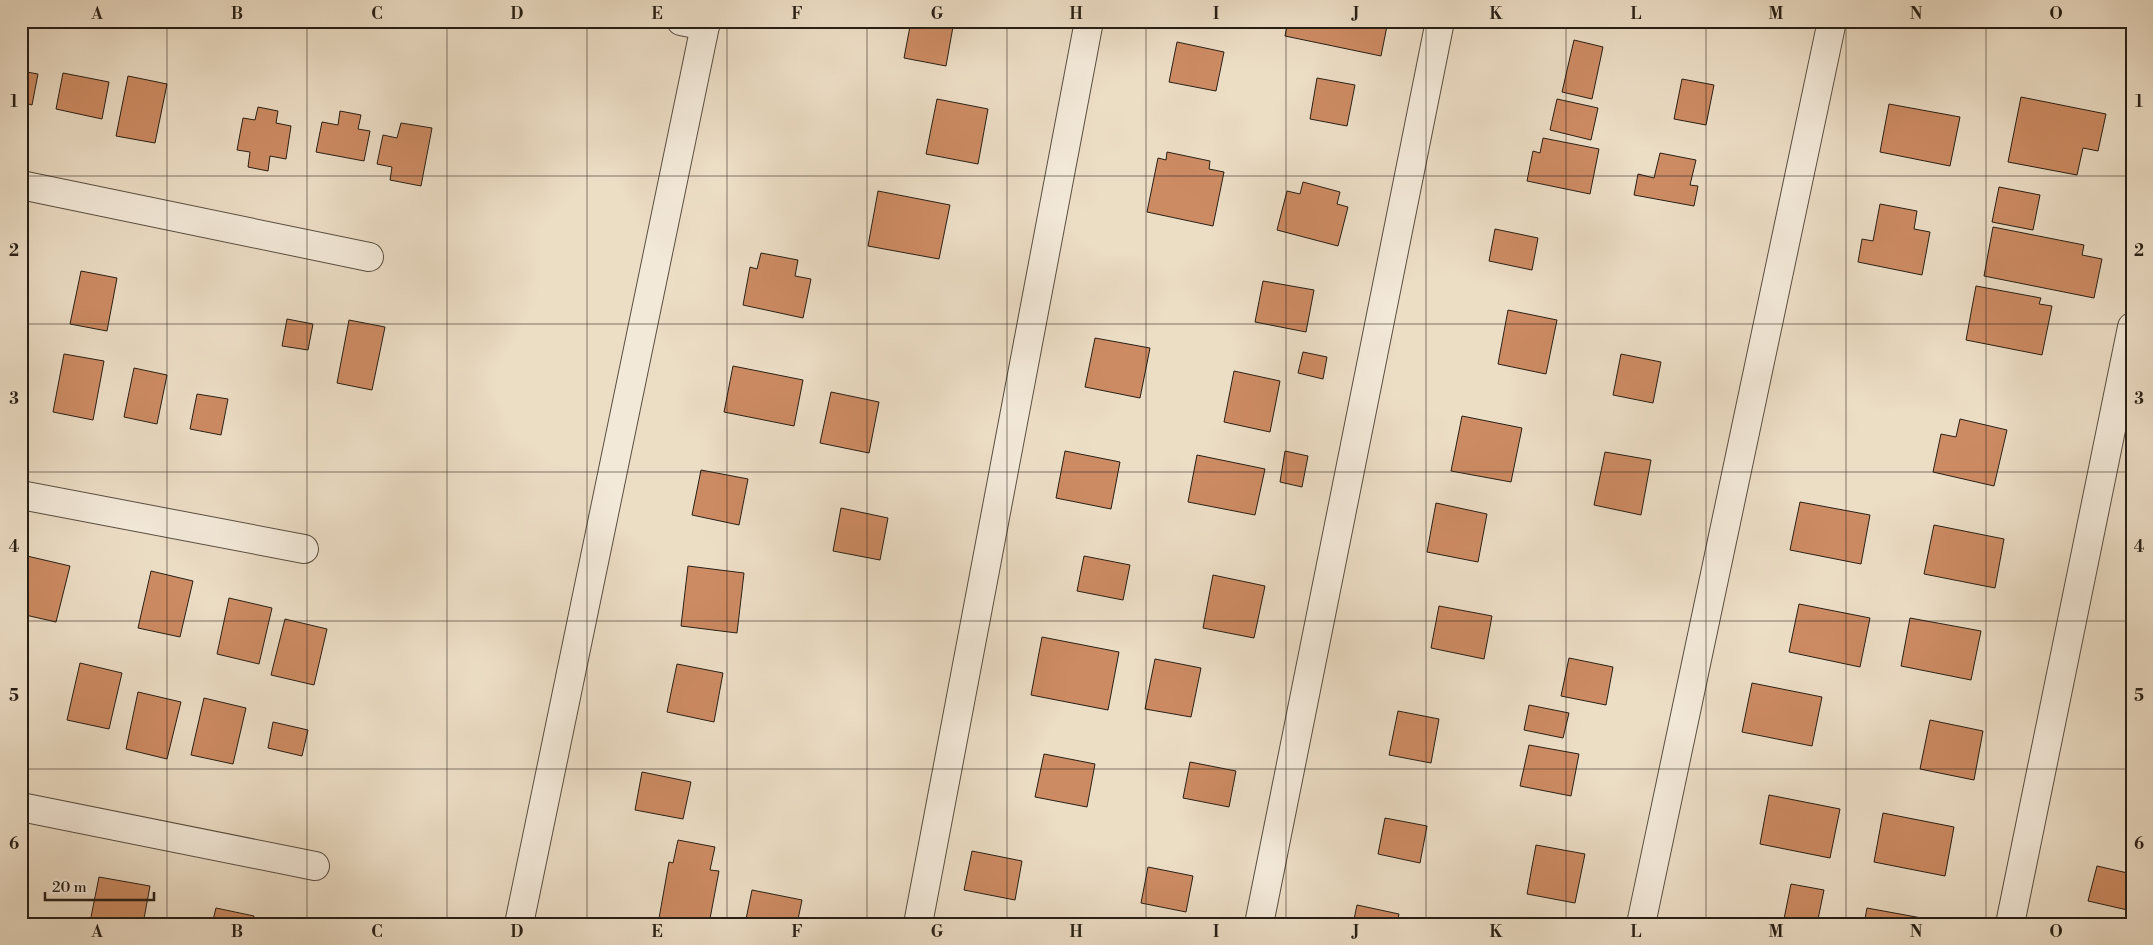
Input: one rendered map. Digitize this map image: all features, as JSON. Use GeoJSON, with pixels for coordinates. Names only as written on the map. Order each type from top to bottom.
{"type":"FeatureCollection","features":[{"type":"Feature","properties":{"kind":"street"},"geometry":{"type":"LineString","coordinates":[[918,924],[1089,21]]}},
{"type":"Feature","properties":{"kind":"street"},"geometry":{"type":"LineString","coordinates":[[1259,924],[1440,21]]}},
{"type":"Feature","properties":{"kind":"street"},"geometry":{"type":"LineString","coordinates":[[1640,924],[1832,21]]}},
{"type":"Feature","properties":{"kind":"street"},"geometry":{"type":"LineString","coordinates":[[519,924],[697,23]]}},
{"type":"Feature","properties":{"kind":"street"},"geometry":{"type":"LineString","coordinates":[[21,185],[369,257]]}},
{"type":"Feature","properties":{"kind":"street"},"geometry":{"type":"LineString","coordinates":[[2010,924],[2132,327]]}},
{"type":"Feature","properties":{"kind":"street"},"geometry":{"type":"LineString","coordinates":[[21,495],[304,550]]}},
{"type":"Feature","properties":{"kind":"street"},"geometry":{"type":"LineString","coordinates":[[21,807],[315,866]]}},
{"type":"Feature","properties":{"kind":"building"},"geometry":{"type":"Polygon","coordinates":[[[911,21],[954,21],[946,66],[904,58],[911,21]]]}},
{"type":"Feature","properties":{"kind":"building"},"geometry":{"type":"Polygon","coordinates":[[[1288,21],[1388,21],[1381,56],[1285,36],[1288,21]]]}},
{"type":"Feature","properties":{"kind":"building"},"geometry":{"type":"Polygon","coordinates":[[[1574,40],[1603,47],[1592,99],[1562,92],[1574,40]]]}},
{"type":"Feature","properties":{"kind":"building"},"geometry":{"type":"Polygon","coordinates":[[[1177,42],[1224,52],[1216,91],[1169,82],[1177,42]]]}},
{"type":"Feature","properties":{"kind":"building"},"geometry":{"type":"Polygon","coordinates":[[[21,71],[38,74],[32,105],[25,103],[22,118],[21,71]]]}},
{"type":"Feature","properties":{"kind":"building"},"geometry":{"type":"Polygon","coordinates":[[[63,73],[109,82],[102,119],[56,109],[63,73]]]}},
{"type":"Feature","properties":{"kind":"building"},"geometry":{"type":"Polygon","coordinates":[[[128,76],[167,84],[155,143],[116,136],[128,76]]]}},
{"type":"Feature","properties":{"kind":"building"},"geometry":{"type":"Polygon","coordinates":[[[1317,78],[1355,85],[1347,126],[1310,119],[1317,78]]]}},
{"type":"Feature","properties":{"kind":"building"},"geometry":{"type":"Polygon","coordinates":[[[1682,79],[1714,85],[1706,125],[1674,119],[1682,79]]]}},
{"type":"Feature","properties":{"kind":"building"},"geometry":{"type":"Polygon","coordinates":[[[2021,97],[2106,114],[2098,151],[2083,148],[2077,175],[2008,162],[2021,97]]]}},
{"type":"Feature","properties":{"kind":"building"},"geometry":{"type":"Polygon","coordinates":[[[937,99],[988,109],[978,164],[926,154],[937,99]]]}},
{"type":"Feature","properties":{"kind":"building"},"geometry":{"type":"Polygon","coordinates":[[[1557,99],[1598,108],[1591,140],[1550,130],[1557,99]]]}},
{"type":"Feature","properties":{"kind":"building"},"geometry":{"type":"Polygon","coordinates":[[[1889,104],[1960,117],[1950,166],[1880,152],[1889,104]]]}},
{"type":"Feature","properties":{"kind":"building"},"geometry":{"type":"Polygon","coordinates":[[[258,107],[278,111],[276,123],[291,126],[286,159],[270,156],[268,171],[248,167],[250,152],[237,150],[243,118],[255,120],[258,107]]]}},
{"type":"Feature","properties":{"kind":"building"},"geometry":{"type":"Polygon","coordinates":[[[340,111],[361,115],[358,129],[370,131],[364,161],[316,152],[322,122],[338,125],[340,111]]]}},
{"type":"Feature","properties":{"kind":"building"},"geometry":{"type":"Polygon","coordinates":[[[401,123],[432,128],[421,186],[390,180],[392,167],[377,164],[383,135],[397,138],[401,123]]]}},
{"type":"Feature","properties":{"kind":"building"},"geometry":{"type":"Polygon","coordinates":[[[1543,138],[1599,149],[1590,194],[1527,181],[1533,151],[1540,153],[1543,138]]]}},
{"type":"Feature","properties":{"kind":"building"},"geometry":{"type":"Polygon","coordinates":[[[1167,152],[1210,161],[1209,169],[1224,172],[1213,226],[1147,212],[1158,158],[1166,160],[1167,152]]]}},
{"type":"Feature","properties":{"kind":"building"},"geometry":{"type":"Polygon","coordinates":[[[1660,153],[1696,160],[1690,185],[1698,186],[1694,206],[1634,195],[1638,174],[1654,178],[1660,153]]]}},
{"type":"Feature","properties":{"kind":"building"},"geometry":{"type":"Polygon","coordinates":[[[1303,182],[1340,192],[1337,204],[1348,207],[1338,246],[1277,230],[1287,191],[1300,194],[1303,182]]]}},
{"type":"Feature","properties":{"kind":"building"},"geometry":{"type":"Polygon","coordinates":[[[1999,187],[2040,195],[2033,230],[1992,222],[1999,187]]]}},
{"type":"Feature","properties":{"kind":"building"},"geometry":{"type":"Polygon","coordinates":[[[878,191],[950,205],[939,259],[868,246],[878,191]]]}},
{"type":"Feature","properties":{"kind":"building"},"geometry":{"type":"Polygon","coordinates":[[[1880,204],[1917,211],[1914,229],[1930,232],[1922,275],[1858,262],[1862,239],[1873,241],[1880,204]]]}},
{"type":"Feature","properties":{"kind":"building"},"geometry":{"type":"Polygon","coordinates":[[[1993,227],[2084,245],[2082,255],[2102,259],[2094,298],[1984,276],[1993,227]]]}},
{"type":"Feature","properties":{"kind":"building"},"geometry":{"type":"Polygon","coordinates":[[[1495,229],[1538,238],[1532,270],[1489,261],[1495,229]]]}},
{"type":"Feature","properties":{"kind":"building"},"geometry":{"type":"Polygon","coordinates":[[[761,253],[798,260],[795,276],[811,279],[803,318],[743,305],[750,267],[757,269],[761,253]]]}},
{"type":"Feature","properties":{"kind":"building"},"geometry":{"type":"Polygon","coordinates":[[[81,271],[117,278],[107,331],[70,324],[81,271]]]}},
{"type":"Feature","properties":{"kind":"building"},"geometry":{"type":"Polygon","coordinates":[[[1263,281],[1314,290],[1306,332],[1255,322],[1263,281]]]}},
{"type":"Feature","properties":{"kind":"building"},"geometry":{"type":"Polygon","coordinates":[[[1976,286],[2041,298],[2039,304],[2052,306],[2042,355],[1966,340],[1976,286]]]}},
{"type":"Feature","properties":{"kind":"building"},"geometry":{"type":"Polygon","coordinates":[[[1508,310],[1557,320],[1546,374],[1498,364],[1508,310]]]}},
{"type":"Feature","properties":{"kind":"building"},"geometry":{"type":"Polygon","coordinates":[[[287,319],[313,324],[308,350],[282,346],[287,319]]]}},
{"type":"Feature","properties":{"kind":"building"},"geometry":{"type":"Polygon","coordinates":[[[349,320],[385,327],[372,390],[337,383],[349,320]]]}},
{"type":"Feature","properties":{"kind":"building"},"geometry":{"type":"Polygon","coordinates":[[[1095,338],[1150,348],[1140,398],[1085,387],[1095,338]]]}},
{"type":"Feature","properties":{"kind":"building"},"geometry":{"type":"Polygon","coordinates":[[[1303,352],[1327,357],[1323,379],[1298,373],[1303,352]]]}},
{"type":"Feature","properties":{"kind":"building"},"geometry":{"type":"Polygon","coordinates":[[[64,354],[104,361],[93,420],[53,412],[64,354]]]}},
{"type":"Feature","properties":{"kind":"building"},"geometry":{"type":"Polygon","coordinates":[[[1621,354],[1661,362],[1653,403],[1613,395],[1621,354]]]}},
{"type":"Feature","properties":{"kind":"building"},"geometry":{"type":"Polygon","coordinates":[[[733,366],[803,380],[794,426],[724,412],[733,366]]]}},
{"type":"Feature","properties":{"kind":"building"},"geometry":{"type":"Polygon","coordinates":[[[134,368],[167,375],[157,424],[124,417],[134,368]]]}},
{"type":"Feature","properties":{"kind":"building"},"geometry":{"type":"Polygon","coordinates":[[[1234,371],[1280,381],[1270,432],[1224,422],[1234,371]]]}},
{"type":"Feature","properties":{"kind":"building"},"geometry":{"type":"Polygon","coordinates":[[[831,392],[879,402],[869,453],[820,443],[831,392]]]}},
{"type":"Feature","properties":{"kind":"building"},"geometry":{"type":"Polygon","coordinates":[[[197,394],[228,399],[221,435],[190,429],[197,394]]]}},
{"type":"Feature","properties":{"kind":"building"},"geometry":{"type":"Polygon","coordinates":[[[1462,416],[1522,428],[1511,482],[1451,471],[1462,416]]]}},
{"type":"Feature","properties":{"kind":"building"},"geometry":{"type":"Polygon","coordinates":[[[1960,419],[2007,430],[1994,486],[1933,472],[1941,434],[1956,437],[1960,419]]]}},
{"type":"Feature","properties":{"kind":"building"},"geometry":{"type":"Polygon","coordinates":[[[1065,451],[1120,462],[1111,509],[1056,498],[1065,451]]]}},
{"type":"Feature","properties":{"kind":"building"},"geometry":{"type":"Polygon","coordinates":[[[1285,451],[1308,456],[1302,487],[1280,482],[1285,451]]]}},
{"type":"Feature","properties":{"kind":"building"},"geometry":{"type":"Polygon","coordinates":[[[1605,452],[1651,460],[1641,515],[1594,505],[1605,452]]]}},
{"type":"Feature","properties":{"kind":"building"},"geometry":{"type":"Polygon","coordinates":[[[1197,455],[1265,469],[1255,515],[1188,502],[1197,455]]]}},
{"type":"Feature","properties":{"kind":"building"},"geometry":{"type":"Polygon","coordinates":[[[701,470],[748,479],[739,525],[692,515],[701,470]]]}},
{"type":"Feature","properties":{"kind":"building"},"geometry":{"type":"Polygon","coordinates":[[[1800,502],[1870,515],[1861,564],[1790,550],[1800,502]]]}},
{"type":"Feature","properties":{"kind":"building"},"geometry":{"type":"Polygon","coordinates":[[[1436,503],[1487,514],[1478,562],[1427,552],[1436,503]]]}},
{"type":"Feature","properties":{"kind":"building"},"geometry":{"type":"Polygon","coordinates":[[[841,508],[888,518],[880,560],[833,551],[841,508]]]}},
{"type":"Feature","properties":{"kind":"building"},"geometry":{"type":"Polygon","coordinates":[[[1934,525],[2004,539],[1995,588],[1924,574],[1934,525]]]}},
{"type":"Feature","properties":{"kind":"building"},"geometry":{"type":"Polygon","coordinates":[[[27,556],[70,566],[56,622],[21,614],[21,582],[27,556]]]}},
{"type":"Feature","properties":{"kind":"building"},"geometry":{"type":"Polygon","coordinates":[[[1084,556],[1130,565],[1123,600],[1077,591],[1084,556]]]}},
{"type":"Feature","properties":{"kind":"building"},"geometry":{"type":"Polygon","coordinates":[[[688,566],[744,573],[737,633],[681,626],[688,566]]]}},
{"type":"Feature","properties":{"kind":"building"},"geometry":{"type":"Polygon","coordinates":[[[151,571],[193,581],[180,637],[138,628],[151,571]]]}},
{"type":"Feature","properties":{"kind":"building"},"geometry":{"type":"Polygon","coordinates":[[[1213,575],[1265,586],[1254,638],[1203,628],[1213,575]]]}},
{"type":"Feature","properties":{"kind":"building"},"geometry":{"type":"Polygon","coordinates":[[[229,598],[272,608],[259,664],[217,654],[229,598]]]}},
{"type":"Feature","properties":{"kind":"building"},"geometry":{"type":"Polygon","coordinates":[[[1799,604],[1870,618],[1860,667],[1789,652],[1799,604]]]}},
{"type":"Feature","properties":{"kind":"building"},"geometry":{"type":"Polygon","coordinates":[[[1439,606],[1492,616],[1484,659],[1431,648],[1439,606]]]}},
{"type":"Feature","properties":{"kind":"building"},"geometry":{"type":"Polygon","coordinates":[[[1910,618],[1981,631],[1971,680],[1901,666],[1910,618]]]}},
{"type":"Feature","properties":{"kind":"building"},"geometry":{"type":"Polygon","coordinates":[[[285,619],[327,629],[314,685],[271,675],[285,619]]]}},
{"type":"Feature","properties":{"kind":"building"},"geometry":{"type":"Polygon","coordinates":[[[1042,637],[1119,652],[1108,710],[1031,695],[1042,637]]]}},
{"type":"Feature","properties":{"kind":"building"},"geometry":{"type":"Polygon","coordinates":[[[1569,658],[1613,667],[1606,705],[1561,696],[1569,658]]]}},
{"type":"Feature","properties":{"kind":"building"},"geometry":{"type":"Polygon","coordinates":[[[1155,659],[1201,668],[1191,717],[1145,709],[1155,659]]]}},
{"type":"Feature","properties":{"kind":"building"},"geometry":{"type":"Polygon","coordinates":[[[80,663],[122,673],[109,729],[67,720],[80,663]]]}},
{"type":"Feature","properties":{"kind":"building"},"geometry":{"type":"Polygon","coordinates":[[[677,664],[723,673],[714,722],[667,712],[677,664]]]}},
{"type":"Feature","properties":{"kind":"building"},"geometry":{"type":"Polygon","coordinates":[[[1752,683],[1822,697],[1812,746],[1742,732],[1752,683]]]}},
{"type":"Feature","properties":{"kind":"building"},"geometry":{"type":"Polygon","coordinates":[[[138,692],[181,702],[167,759],[126,749],[138,692]]]}},
{"type":"Feature","properties":{"kind":"building"},"geometry":{"type":"Polygon","coordinates":[[[204,698],[246,708],[233,764],[191,755],[204,698]]]}},
{"type":"Feature","properties":{"kind":"building"},"geometry":{"type":"Polygon","coordinates":[[[1529,705],[1569,713],[1563,738],[1524,730],[1529,705]]]}},
{"type":"Feature","properties":{"kind":"building"},"geometry":{"type":"Polygon","coordinates":[[[1398,711],[1439,719],[1431,763],[1389,755],[1398,711]]]}},
{"type":"Feature","properties":{"kind":"building"},"geometry":{"type":"Polygon","coordinates":[[[1930,720],[1983,731],[1974,780],[1920,769],[1930,720]]]}},
{"type":"Feature","properties":{"kind":"building"},"geometry":{"type":"Polygon","coordinates":[[[273,722],[308,730],[302,756],[268,748],[273,722]]]}},
{"type":"Feature","properties":{"kind":"building"},"geometry":{"type":"Polygon","coordinates":[[[1529,745],[1579,754],[1571,796],[1520,786],[1529,745]]]}},
{"type":"Feature","properties":{"kind":"building"},"geometry":{"type":"Polygon","coordinates":[[[1044,754],[1095,764],[1087,807],[1035,797],[1044,754]]]}},
{"type":"Feature","properties":{"kind":"building"},"geometry":{"type":"Polygon","coordinates":[[[1190,762],[1236,771],[1229,807],[1183,798],[1190,762]]]}},
{"type":"Feature","properties":{"kind":"building"},"geometry":{"type":"Polygon","coordinates":[[[642,772],[691,782],[683,819],[635,810],[642,772]]]}},
{"type":"Feature","properties":{"kind":"building"},"geometry":{"type":"Polygon","coordinates":[[[1769,795],[1840,809],[1830,858],[1760,844],[1769,795]]]}},
{"type":"Feature","properties":{"kind":"building"},"geometry":{"type":"Polygon","coordinates":[[[1883,813],[1954,827],[1945,876],[1874,862],[1883,813]]]}},
{"type":"Feature","properties":{"kind":"building"},"geometry":{"type":"Polygon","coordinates":[[[1385,818],[1427,826],[1420,863],[1378,854],[1385,818]]]}},
{"type":"Feature","properties":{"kind":"building"},"geometry":{"type":"Polygon","coordinates":[[[678,840],[715,847],[710,870],[719,871],[709,924],[658,924],[669,862],[673,863],[678,840]]]}},
{"type":"Feature","properties":{"kind":"building"},"geometry":{"type":"Polygon","coordinates":[[[1536,845],[1585,854],[1575,903],[1527,894],[1536,845]]]}},
{"type":"Feature","properties":{"kind":"building"},"geometry":{"type":"Polygon","coordinates":[[[972,851],[1022,861],[1015,900],[964,890],[972,851]]]}},
{"type":"Feature","properties":{"kind":"building"},"geometry":{"type":"Polygon","coordinates":[[[2097,866],[2132,874],[2132,911],[2088,901],[2097,866]]]}},
{"type":"Feature","properties":{"kind":"building"},"geometry":{"type":"Polygon","coordinates":[[[1148,867],[1193,876],[1186,912],[1141,903],[1148,867]]]}},
{"type":"Feature","properties":{"kind":"building"},"geometry":{"type":"Polygon","coordinates":[[[99,877],[150,886],[143,924],[90,922],[99,877]]]}},
{"type":"Feature","properties":{"kind":"building"},"geometry":{"type":"Polygon","coordinates":[[[1791,884],[1824,890],[1817,924],[1783,924],[1791,884]]]}},
{"type":"Feature","properties":{"kind":"building"},"geometry":{"type":"Polygon","coordinates":[[[752,890],[802,900],[797,924],[745,924],[752,890]]]}},
{"type":"Feature","properties":{"kind":"building"},"geometry":{"type":"Polygon","coordinates":[[[1357,905],[1399,914],[1397,924],[1353,924],[1357,905]]]}},
{"type":"Feature","properties":{"kind":"building"},"geometry":{"type":"Polygon","coordinates":[[[216,908],[254,916],[252,924],[212,924],[216,908]]]}},
{"type":"Feature","properties":{"kind":"building"},"geometry":{"type":"Polygon","coordinates":[[[1867,908],[1938,921],[1938,924],[1864,924],[1867,908]]]}}]}
